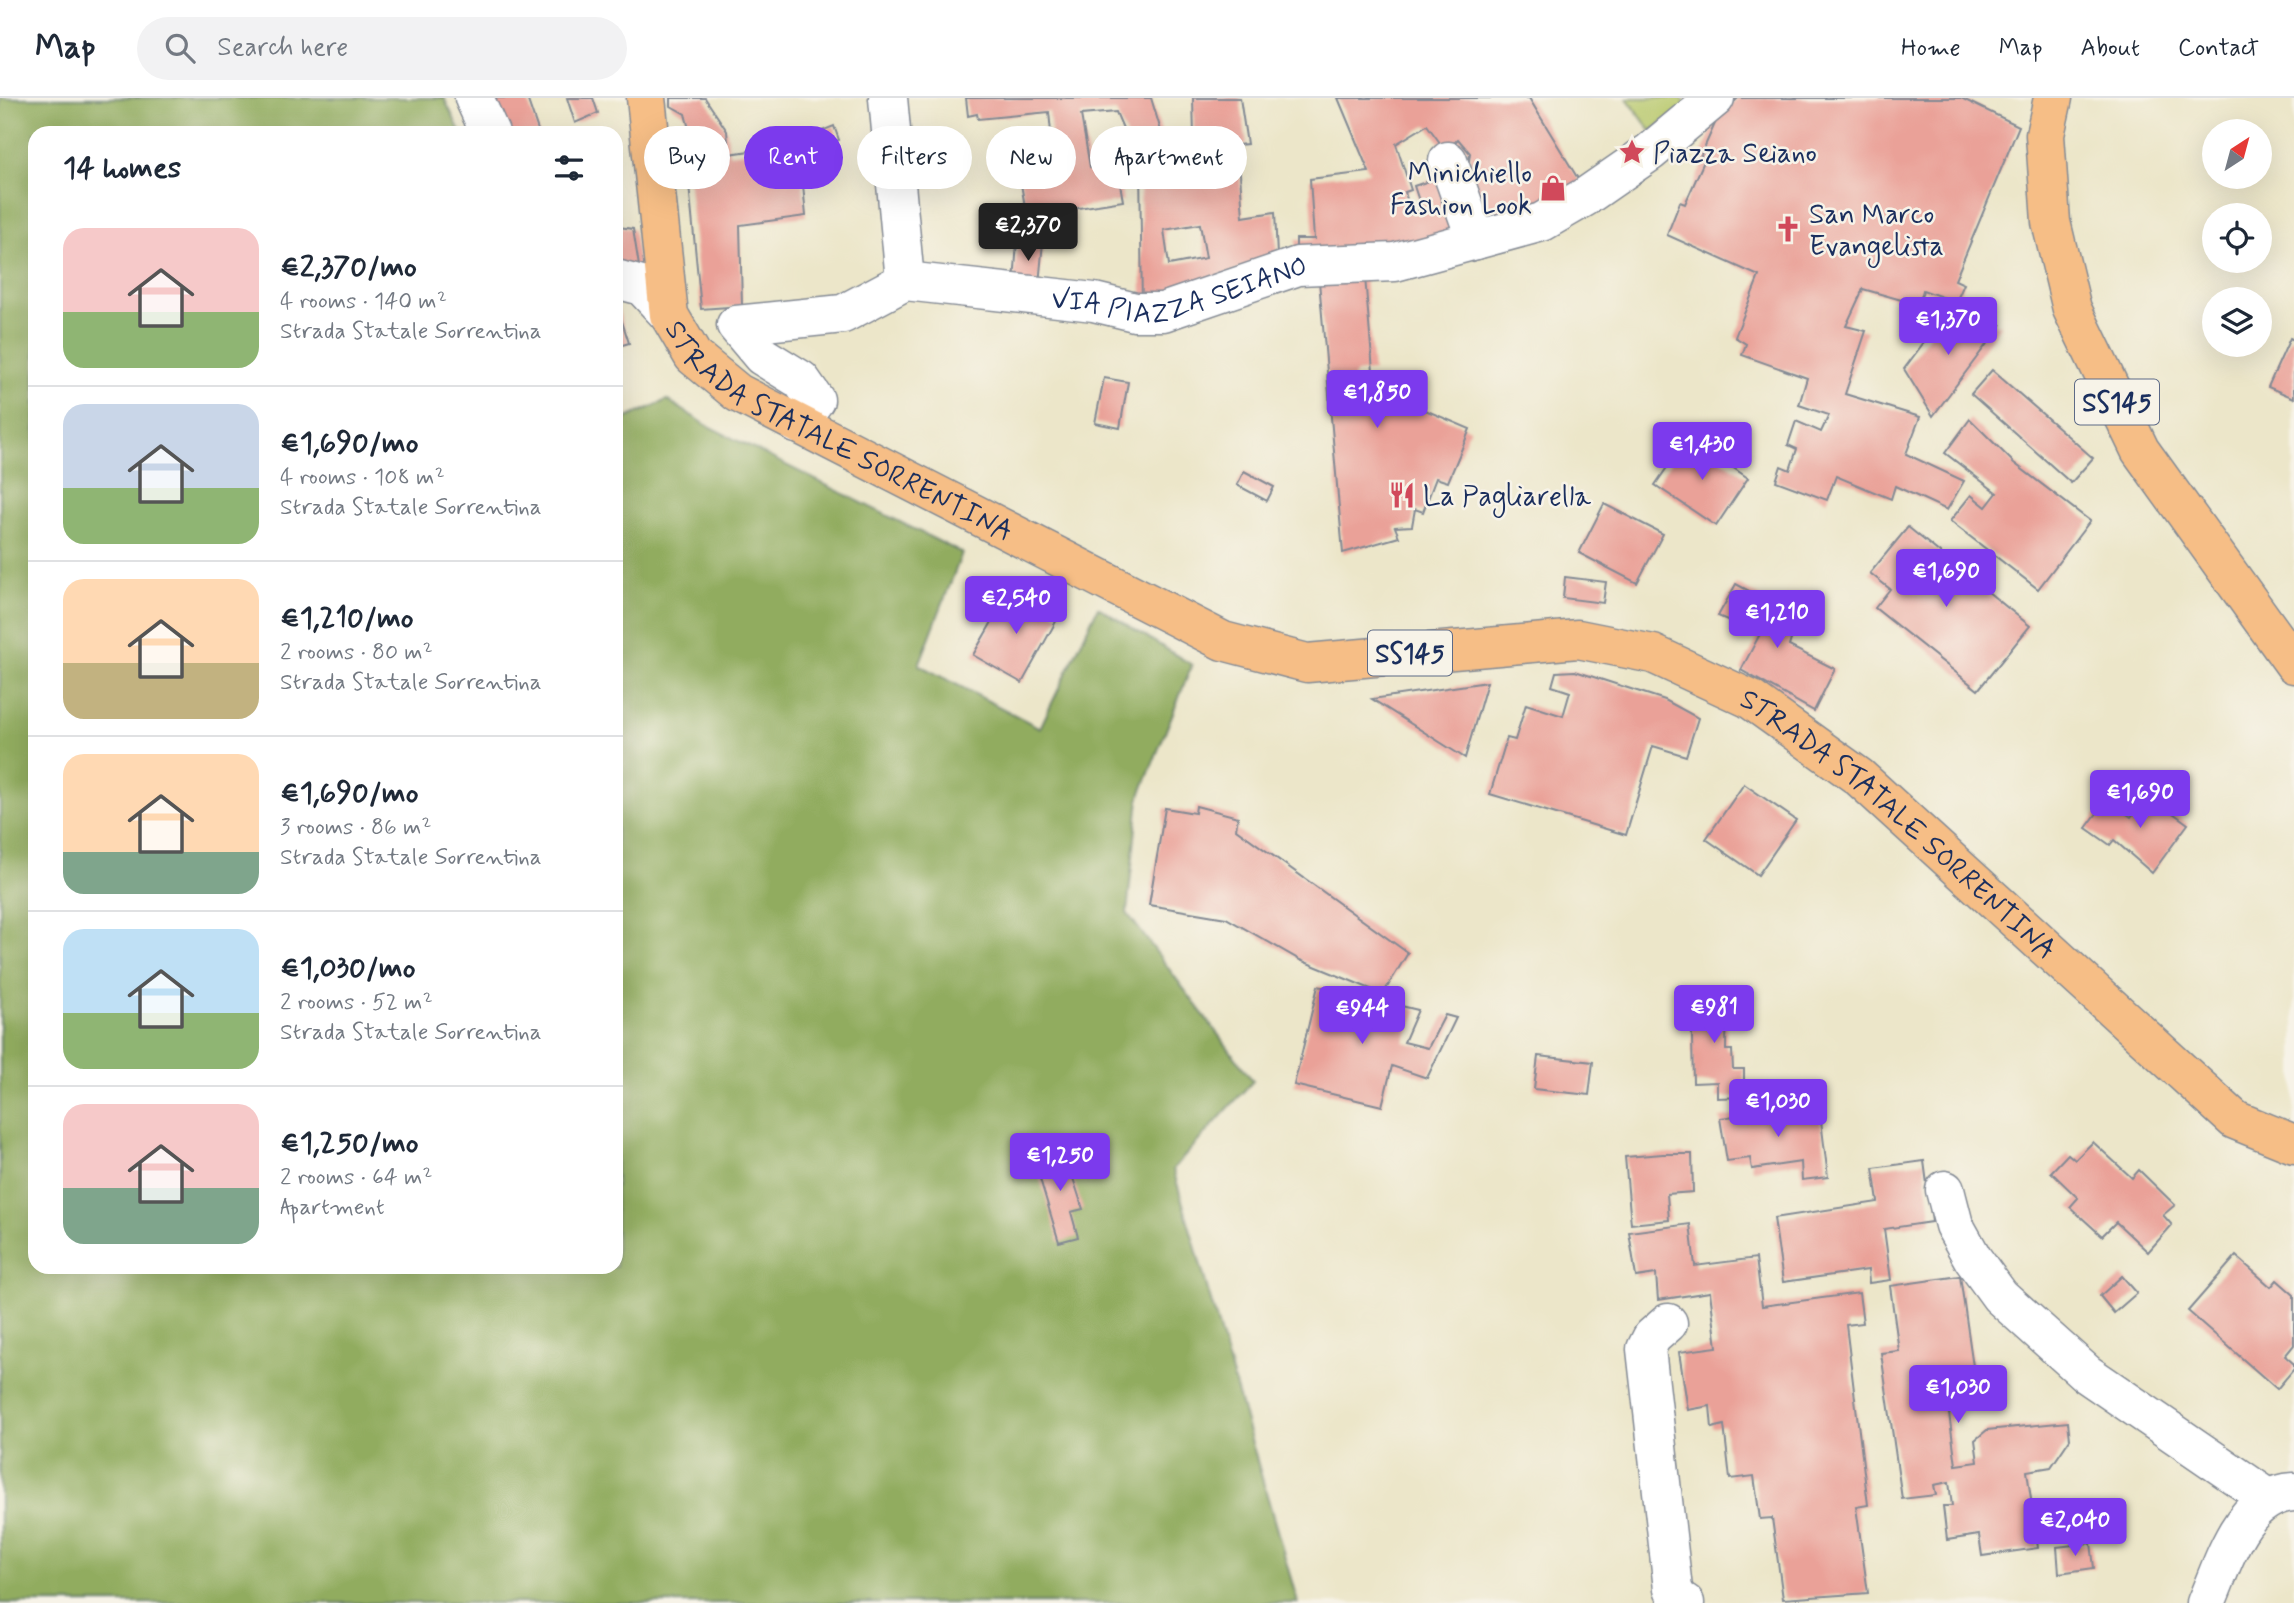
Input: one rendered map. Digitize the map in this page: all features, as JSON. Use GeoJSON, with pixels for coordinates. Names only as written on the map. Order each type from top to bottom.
{"type":"FeatureCollection","features":[{"type":"Feature","properties":{"kind":"main road","name":"STRADA STATALE SORRENTINA"},"geometry":{"type":"LineString","coordinates":[[646,98],[669,315],[693,356],[738,393],[1223,641],[1307,663],[1578,639],[1653,654],[1750,699],[1859,777],[2235,1120],[2294,1144]]}},
{"type":"Feature","properties":{"kind":"main road","name":"SS145"},"geometry":{"type":"LineString","coordinates":[[2053,98],[2045,135],[2051,222],[2072,309],[2140,450],[2294,664]]}},
{"type":"Feature","properties":{"kind":"lane"},"geometry":{"type":"LineString","coordinates":[[474,98],[487,126]]}},
{"type":"Feature","properties":{"kind":"lane"},"geometry":{"type":"LineString","coordinates":[[797,424],[815,400],[801,380],[762,356],[736,325],[843,314],[905,281],[888,98]]}},
{"type":"Feature","properties":{"kind":"lane","name":"VIA PIAZZA SEIANO"},"geometry":{"type":"LineString","coordinates":[[905,281],[1094,302],[1135,312],[1163,312],[1298,266],[1395,262],[1542,222],[1597,189],[1705,108]]}},
{"type":"Feature","properties":{"kind":"lane"},"geometry":{"type":"LineString","coordinates":[[1448,161],[1465,200],[1476,240]]}},
{"type":"Feature","properties":{"kind":"lane"},"geometry":{"type":"LineString","coordinates":[[623,281],[642,286],[669,315]]}},
{"type":"Feature","properties":{"kind":"lane"},"geometry":{"type":"LineString","coordinates":[[1945,1191],[1954,1225],[1973,1259],[2000,1296],[2087,1374],[2281,1495],[2241,1527],[2206,1603]]}},
{"type":"Feature","properties":{"kind":"lane"},"geometry":{"type":"LineString","coordinates":[[1668,1323],[1652,1337],[1646,1349],[1673,1589],[1678,1599],[1685,1603]]}},
{"type":"Feature","properties":{"kind":"green space"},"geometry":{"type":"Polygon","coordinates":[[[0,98],[444,98],[458,126],[28,126],[28,1274],[623,1274],[623,420],[667,400],[708,426],[962,553],[919,665],[1040,728],[1098,607],[1192,665],[1139,798],[1127,913],[1253,1081],[1173,1169],[1298,1603],[0,1603],[0,98]]]}},
{"type":"Feature","properties":{"kind":"green space"},"geometry":{"type":"Polygon","coordinates":[[[1627,98],[1681,98],[1687,106],[1651,131],[1627,98]]]}},
{"type":"Feature","properties":{"kind":"building"},"geometry":{"type":"Polygon","coordinates":[[[487,98],[527,98],[537,126],[499,126],[487,98]]]}},
{"type":"Feature","properties":{"kind":"building"},"geometry":{"type":"Polygon","coordinates":[[[567,98],[593,98],[598,113],[575,123],[567,98]]]}},
{"type":"Feature","properties":{"kind":"building"},"geometry":{"type":"Polygon","coordinates":[[[671,98],[705,98],[724,126],[688,126],[685,114],[671,106],[671,98]]]}},
{"type":"Feature","properties":{"kind":"building"},"geometry":{"type":"Polygon","coordinates":[[[966,98],[1151,98],[1160,126],[1122,126],[1116,112],[1081,115],[1090,167],[1090,189],[1121,189],[1123,201],[1072,209],[1074,221],[1029,229],[1022,189],[1076,189],[1076,126],[1050,126],[1049,112],[978,119],[977,114],[968,116],[966,98]]]}},
{"type":"Feature","properties":{"kind":"building"},"geometry":{"type":"Polygon","coordinates":[[[1193,98],[1240,98],[1244,126],[1194,126],[1193,98]]]}},
{"type":"Feature","properties":{"kind":"building"},"geometry":{"type":"Polygon","coordinates":[[[1338,98],[1529,98],[1583,187],[1483,233],[1467,177],[1470,153],[1458,139],[1446,151],[1427,125],[1396,144],[1411,190],[1405,192],[1411,214],[1422,210],[1414,186],[1444,176],[1467,237],[1296,252],[1296,239],[1314,239],[1310,179],[1369,172],[1338,98]]]}},
{"type":"Feature","properties":{"kind":"building"},"geometry":{"type":"Polygon","coordinates":[[[1738,98],[1961,98],[2019,126],[1955,280],[1964,284],[1956,302],[1923,290],[1919,305],[1863,289],[1846,326],[1866,331],[1845,394],[1920,417],[1906,454],[1964,481],[1947,510],[1895,486],[1891,499],[1836,476],[1827,500],[1776,481],[1781,466],[1790,470],[1797,449],[1788,445],[1796,421],[1821,432],[1829,415],[1799,405],[1807,378],[1742,355],[1746,344],[1735,337],[1759,276],[1667,235],[1680,202],[1685,204],[1705,159],[1700,157],[1717,119],[1738,98]]]}},
{"type":"Feature","properties":{"kind":"building"},"geometry":{"type":"Polygon","coordinates":[[[744,152],[744,189],[803,189],[806,216],[740,225],[742,306],[701,309],[689,189],[730,189],[730,154],[744,152]]]}},
{"type":"Feature","properties":{"kind":"building"},"geometry":{"type":"Polygon","coordinates":[[[1140,189],[1241,189],[1243,217],[1275,212],[1277,256],[1142,306],[1140,189]],[[1200,224],[1164,230],[1169,265],[1206,258],[1200,224]]]}},
{"type":"Feature","properties":{"kind":"building"},"geometry":{"type":"Polygon","coordinates":[[[623,228],[633,229],[640,272],[623,268],[623,228]]]}},
{"type":"Feature","properties":{"kind":"building"},"geometry":{"type":"Polygon","coordinates":[[[1017,242],[1043,242],[1039,284],[1014,283],[1017,242]]]}},
{"type":"Feature","properties":{"kind":"building"},"geometry":{"type":"Polygon","coordinates":[[[1365,277],[1373,371],[1356,373],[1352,379],[1470,429],[1448,482],[1436,478],[1423,512],[1415,509],[1412,526],[1395,527],[1399,537],[1343,553],[1319,281],[1365,277]]]}},
{"type":"Feature","properties":{"kind":"building"},"geometry":{"type":"Polygon","coordinates":[[[1945,314],[2001,325],[1933,416],[1904,369],[1945,314]]]}},
{"type":"Feature","properties":{"kind":"building"},"geometry":{"type":"Polygon","coordinates":[[[623,325],[629,343],[623,345],[623,325]]]}},
{"type":"Feature","properties":{"kind":"building"},"geometry":{"type":"Polygon","coordinates":[[[2290,338],[2294,340],[2294,398],[2268,387],[2290,338]]]}},
{"type":"Feature","properties":{"kind":"building"},"geometry":{"type":"Polygon","coordinates":[[[1992,370],[2093,458],[2071,483],[1971,394],[1992,370]]]}},
{"type":"Feature","properties":{"kind":"building"},"geometry":{"type":"Polygon","coordinates":[[[1104,378],[1128,382],[1120,428],[1095,423],[1104,378]]]}},
{"type":"Feature","properties":{"kind":"building"},"geometry":{"type":"Polygon","coordinates":[[[1970,419],[2014,463],[2090,521],[2038,589],[1950,521],[1971,495],[1986,507],[1997,493],[1945,453],[1970,419]]]}},
{"type":"Feature","properties":{"kind":"building"},"geometry":{"type":"Polygon","coordinates":[[[1688,437],[1748,478],[1716,526],[1655,485],[1688,437]]]}},
{"type":"Feature","properties":{"kind":"building"},"geometry":{"type":"Polygon","coordinates":[[[1244,471],[1274,487],[1267,501],[1237,485],[1244,471]]]}},
{"type":"Feature","properties":{"kind":"building"},"geometry":{"type":"Polygon","coordinates":[[[1604,504],[1663,534],[1637,583],[1579,553],[1604,504]]]}},
{"type":"Feature","properties":{"kind":"building"},"geometry":{"type":"Polygon","coordinates":[[[1908,527],[2030,626],[1978,690],[1875,608],[1890,589],[1870,573],[1908,527]]]}},
{"type":"Feature","properties":{"kind":"building"},"geometry":{"type":"Polygon","coordinates":[[[1565,577],[1606,582],[1603,603],[1563,598],[1565,577]]]}},
{"type":"Feature","properties":{"kind":"building"},"geometry":{"type":"Polygon","coordinates":[[[1736,584],[1774,604],[1773,611],[1797,620],[1789,646],[1835,669],[1814,711],[1741,670],[1760,634],[1718,616],[1736,584]]]}},
{"type":"Feature","properties":{"kind":"building"},"geometry":{"type":"Polygon","coordinates":[[[1011,589],[1059,616],[1022,683],[973,655],[1011,589]]]}},
{"type":"Feature","properties":{"kind":"building"},"geometry":{"type":"Polygon","coordinates":[[[1575,671],[1665,700],[1698,718],[1686,756],[1653,746],[1626,835],[1490,794],[1507,738],[1515,740],[1526,704],[1563,716],[1570,692],[1552,686],[1556,672],[1575,671]]]}},
{"type":"Feature","properties":{"kind":"building"},"geometry":{"type":"Polygon","coordinates":[[[1487,682],[1465,758],[1372,699],[1487,682]]]}},
{"type":"Feature","properties":{"kind":"building"},"geometry":{"type":"Polygon","coordinates":[[[1744,784],[1796,820],[1758,875],[1706,839],[1744,784]]]}},
{"type":"Feature","properties":{"kind":"building"},"geometry":{"type":"Polygon","coordinates":[[[2148,795],[2188,824],[2152,873],[2114,840],[2110,845],[2086,828],[2107,800],[2131,817],[2148,795]]]}},
{"type":"Feature","properties":{"kind":"building"},"geometry":{"type":"Polygon","coordinates":[[[1196,806],[1238,817],[1236,829],[1408,953],[1383,994],[1300,960],[1226,918],[1149,905],[1165,808],[1195,813],[1196,806]]]}},
{"type":"Feature","properties":{"kind":"building"},"geometry":{"type":"Polygon","coordinates":[[[1318,986],[1418,1010],[1404,1042],[1428,1048],[1445,1015],[1456,1018],[1427,1078],[1392,1066],[1382,1106],[1294,1085],[1318,986]]]}},
{"type":"Feature","properties":{"kind":"building"},"geometry":{"type":"Polygon","coordinates":[[[1727,991],[1726,1050],[1732,1050],[1733,1069],[1744,1069],[1744,1097],[1717,1098],[1717,1082],[1693,1083],[1691,992],[1727,991]]]}},
{"type":"Feature","properties":{"kind":"building"},"geometry":{"type":"Polygon","coordinates":[[[1538,1056],[1593,1062],[1589,1095],[1534,1089],[1538,1056]]]}},
{"type":"Feature","properties":{"kind":"building"},"geometry":{"type":"Polygon","coordinates":[[[1819,1104],[1828,1177],[1802,1180],[1801,1162],[1752,1169],[1750,1158],[1727,1161],[1720,1118],[1819,1104]]]}},
{"type":"Feature","properties":{"kind":"building"},"geometry":{"type":"Polygon","coordinates":[[[2093,1142],[2132,1178],[2139,1170],[2175,1205],[2163,1215],[2172,1225],[2148,1252],[2116,1222],[2102,1236],[2070,1207],[2078,1198],[2051,1172],[2068,1154],[2075,1160],[2093,1142]]]}},
{"type":"Feature","properties":{"kind":"building"},"geometry":{"type":"Polygon","coordinates":[[[1064,1150],[1083,1209],[1071,1212],[1078,1237],[1059,1242],[1034,1159],[1064,1150]]]}},
{"type":"Feature","properties":{"kind":"building"},"geometry":{"type":"Polygon","coordinates":[[[1692,1154],[1693,1192],[1667,1194],[1669,1220],[1631,1224],[1625,1157],[1692,1154]]]}},
{"type":"Feature","properties":{"kind":"building"},"geometry":{"type":"Polygon","coordinates":[[[1924,1161],[1932,1222],[1884,1229],[1891,1280],[1869,1283],[1868,1270],[1783,1282],[1774,1218],[1878,1202],[1873,1168],[1924,1161]]]}},
{"type":"Feature","properties":{"kind":"building"},"geometry":{"type":"Polygon","coordinates":[[[1690,1224],[1695,1266],[1756,1258],[1762,1306],[1859,1293],[1863,1323],[1846,1325],[1868,1505],[1856,1507],[1868,1593],[1783,1599],[1772,1518],[1760,1519],[1754,1476],[1730,1479],[1724,1425],[1712,1428],[1710,1406],[1688,1410],[1679,1352],[1717,1347],[1710,1292],[1658,1300],[1656,1274],[1636,1277],[1629,1232],[1690,1224]]]}},
{"type":"Feature","properties":{"kind":"building"},"geometry":{"type":"Polygon","coordinates":[[[2236,1256],[2271,1287],[2277,1280],[2294,1295],[2294,1345],[2285,1356],[2294,1364],[2294,1369],[2277,1389],[2188,1311],[2236,1256]]]}},
{"type":"Feature","properties":{"kind":"building"},"geometry":{"type":"Polygon","coordinates":[[[1960,1276],[1975,1380],[1945,1384],[1956,1465],[1978,1462],[1975,1440],[1987,1430],[2068,1422],[2070,1439],[2051,1467],[2027,1471],[2038,1548],[1982,1556],[1979,1535],[1947,1540],[1943,1506],[1952,1506],[1949,1482],[1934,1485],[1936,1495],[1902,1499],[1881,1353],[1899,1351],[1890,1286],[1960,1276]]]}},
{"type":"Feature","properties":{"kind":"building"},"geometry":{"type":"Polygon","coordinates":[[[2122,1276],[2137,1293],[2114,1313],[2100,1296],[2122,1276]]]}},
{"type":"Feature","properties":{"kind":"building"},"geometry":{"type":"Polygon","coordinates":[[[2091,1543],[2094,1568],[2059,1573],[2057,1547],[2091,1543]]]}},
{"type":"Feature","properties":{"kind":"place","name":"Piazza Seiano"},"geometry":{"type":"Point","coordinates":[1632,152]}},
{"type":"Feature","properties":{"kind":"place","name":"Minichiello Fashion Look"},"geometry":{"type":"Point","coordinates":[1553,188]}},
{"type":"Feature","properties":{"kind":"place","name":"San Marco Evangelista"},"geometry":{"type":"Point","coordinates":[1788,229]}},
{"type":"Feature","properties":{"kind":"place","name":"La Pagliarella"},"geometry":{"type":"Point","coordinates":[1402,495]}}]}
